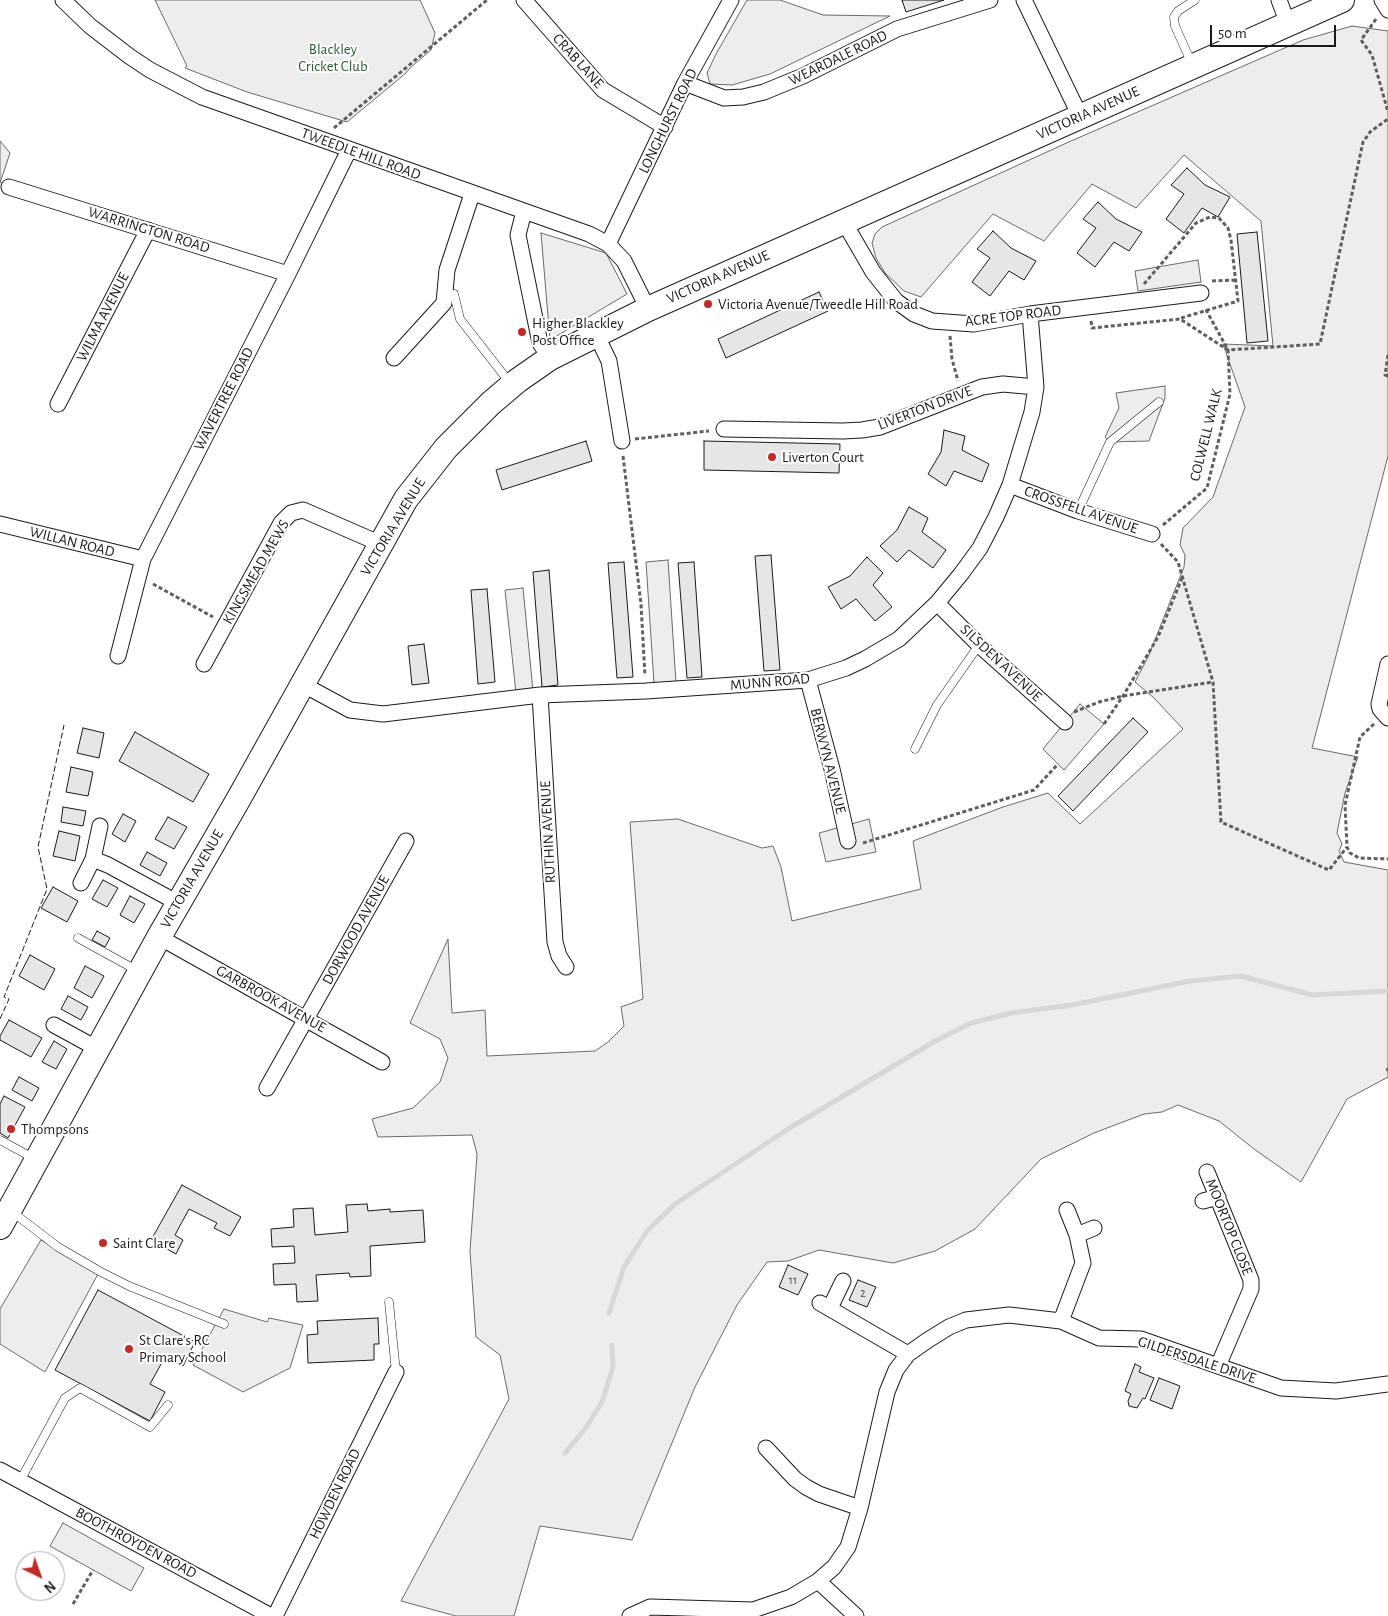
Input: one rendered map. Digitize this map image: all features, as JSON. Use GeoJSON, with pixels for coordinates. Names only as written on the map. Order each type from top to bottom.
{"type":"FeatureCollection","features":[{"type":"Feature","properties":{"kind":"main road","name":"VICTORIA AVENUE"},"geometry":{"type":"LineString","coordinates":[[4,1219],[159,937],[238,800],[406,499],[446,448],[470,423],[512,385],[550,358],[596,334],[648,309],[1342,0]]}},
{"type":"Feature","properties":{"kind":"street","name":"TWEEDLE HILL ROAD"},"geometry":{"type":"LineString","coordinates":[[63,0],[90,26],[150,70],[202,97],[589,234],[608,244],[624,261],[648,309]]}},
{"type":"Feature","properties":{"kind":"street","name":"CRAB LANE"},"geometry":{"type":"LineString","coordinates":[[524,0],[603,90],[665,127]]}},
{"type":"Feature","properties":{"kind":"street","name":"LONGHURST ROAD"},"geometry":{"type":"LineString","coordinates":[[608,244],[686,82],[731,0]]}},
{"type":"Feature","properties":{"kind":"street","name":"WEARDALE ROAD"},"geometry":{"type":"LineString","coordinates":[[686,82],[724,98],[743,97],[764,92],[803,76],[897,29],[990,0]]}},
{"type":"Feature","properties":{"kind":"street"},"geometry":{"type":"LineString","coordinates":[[1024,0],[1080,116]]}},
{"type":"Feature","properties":{"kind":"street"},"geometry":{"type":"LineString","coordinates":[[1279,0],[1288,24]]}},
{"type":"Feature","properties":{"kind":"street","name":"WAVERTREE ROAD"},"geometry":{"type":"LineString","coordinates":[[118,656],[143,560],[288,274],[348,150]]}},
{"type":"Feature","properties":{"kind":"street","name":"WARRINGTON ROAD"},"geometry":{"type":"LineString","coordinates":[[9,187],[288,274]]}},
{"type":"Feature","properties":{"kind":"street"},"geometry":{"type":"LineString","coordinates":[[394,358],[444,303],[447,270],[472,194]]}},
{"type":"Feature","properties":{"kind":"street"},"geometry":{"type":"LineString","coordinates":[[524,211],[518,235],[540,343],[550,358]]}},
{"type":"Feature","properties":{"kind":"street","name":"ACRE TOP ROAD"},"geometry":{"type":"LineString","coordinates":[[844,222],[873,272],[896,302],[914,314],[932,321],[974,324],[1030,314],[1128,302],[1205,287]]}},
{"type":"Feature","properties":{"kind":"street","name":"WILMA AVENUE"},"geometry":{"type":"LineString","coordinates":[[58,404],[148,230]]}},
{"type":"Feature","properties":{"kind":"street","name":"MUNN ROAD"},"geometry":{"type":"LineString","coordinates":[[302,684],[350,710],[383,714],[540,695],[646,691],[808,680],[846,668],[899,639],[937,603],[980,548],[1010,485],[1032,412],[1036,387],[1030,314]]}},
{"type":"Feature","properties":{"kind":"street"},"geometry":{"type":"LineString","coordinates":[[596,334],[609,360],[622,441]]}},
{"type":"Feature","properties":{"kind":"street","name":"LIVERTON DRIVE"},"geometry":{"type":"LineString","coordinates":[[724,429],[843,431],[871,429],[982,387],[996,385],[1036,387]]}},
{"type":"Feature","properties":{"kind":"street","name":"CROSSFELL AVENUE"},"geometry":{"type":"LineString","coordinates":[[1010,485],[1152,534]]}},
{"type":"Feature","properties":{"kind":"street","name":"KINGSMEAD MEWS"},"geometry":{"type":"LineString","coordinates":[[204,664],[281,524],[291,513],[303,510],[381,544]]}},
{"type":"Feature","properties":{"kind":"street","name":"WILLAN ROAD"},"geometry":{"type":"LineString","coordinates":[[0,524],[143,560]]}},
{"type":"Feature","properties":{"kind":"street","name":"SILSDEN AVENUE"},"geometry":{"type":"LineString","coordinates":[[937,603],[1063,720]]}},
{"type":"Feature","properties":{"kind":"street"},"geometry":{"type":"LineString","coordinates":[[1386,716],[1379,704],[1388,664]]}},
{"type":"Feature","properties":{"kind":"street","name":"BERWYN AVENUE"},"geometry":{"type":"LineString","coordinates":[[808,680],[832,769],[848,841]]}},
{"type":"Feature","properties":{"kind":"street","name":"RUTHIN AVENUE"},"geometry":{"type":"LineString","coordinates":[[540,695],[555,942],[559,956],[566,967]]}},
{"type":"Feature","properties":{"kind":"street"},"geometry":{"type":"LineString","coordinates":[[81,882],[93,859],[100,826]]}},
{"type":"Feature","properties":{"kind":"street","name":"DORWOOD AVENUE"},"geometry":{"type":"LineString","coordinates":[[267,1088],[406,841]]}},
{"type":"Feature","properties":{"kind":"street"},"geometry":{"type":"LineString","coordinates":[[93,859],[108,865],[178,903]]}},
{"type":"Feature","properties":{"kind":"street","name":"GARBROOK AVENUE"},"geometry":{"type":"LineString","coordinates":[[159,937],[382,1062]]}},
{"type":"Feature","properties":{"kind":"street"},"geometry":{"type":"LineString","coordinates":[[54,1025],[98,1049]]}},
{"type":"Feature","properties":{"kind":"street","name":"MOORTOP CLOSE"},"geometry":{"type":"LineString","coordinates":[[1207,1172],[1251,1280],[1251,1289],[1218,1366]]}},
{"type":"Feature","properties":{"kind":"street"},"geometry":{"type":"LineString","coordinates":[[1203,1201],[1218,1197]]}},
{"type":"Feature","properties":{"kind":"street"},"geometry":{"type":"LineString","coordinates":[[1061,1321],[1083,1263],[1077,1235],[1067,1210]]}},
{"type":"Feature","properties":{"kind":"street"},"geometry":{"type":"LineString","coordinates":[[1077,1235],[1094,1228]]}},
{"type":"Feature","properties":{"kind":"street"},"geometry":{"type":"LineString","coordinates":[[844,1281],[825,1305],[908,1354]]}},
{"type":"Feature","properties":{"kind":"street","name":"GILDERSDALE DRIVE"},"geometry":{"type":"LineString","coordinates":[[818,1582],[834,1567],[848,1547],[860,1508],[886,1392],[896,1370],[908,1354],[935,1335],[966,1320],[1009,1315],[1061,1321],[1099,1338],[1141,1339],[1281,1388],[1336,1391],[1388,1384]]}},
{"type":"Feature","properties":{"kind":"street","name":"HOWDEN ROAD"},"geometry":{"type":"LineString","coordinates":[[273,1616],[396,1372]]}},
{"type":"Feature","properties":{"kind":"street"},"geometry":{"type":"LineString","coordinates":[[766,1448],[795,1479],[806,1487],[819,1494],[860,1508]]}},
{"type":"Feature","properties":{"kind":"street","name":"BOOTHROYDEN ROAD"},"geometry":{"type":"LineString","coordinates":[[0,1470],[273,1616]]}},
{"type":"Feature","properties":{"kind":"street"},"geometry":{"type":"LineString","coordinates":[[630,1616],[650,1607],[752,1610],[791,1597],[818,1582],[856,1616]]}},
{"type":"Feature","properties":{"kind":"lane"},"geometry":{"type":"LineString","coordinates":[[1193,66],[1175,26],[1174,16],[1178,10],[1195,0]]}},
{"type":"Feature","properties":{"kind":"lane"},"geometry":{"type":"LineString","coordinates":[[444,295],[454,294],[460,319],[512,385]]}},
{"type":"Feature","properties":{"kind":"lane"},"geometry":{"type":"LineString","coordinates":[[1078,510],[1110,442],[1159,402]]}},
{"type":"Feature","properties":{"kind":"lane"},"geometry":{"type":"LineString","coordinates":[[915,749],[937,704],[979,644]]}},
{"type":"Feature","properties":{"kind":"lane"},"geometry":{"type":"LineString","coordinates":[[78,938],[140,972]]}},
{"type":"Feature","properties":{"kind":"lane"},"geometry":{"type":"LineString","coordinates":[[0,1140],[37,1160]]}},
{"type":"Feature","properties":{"kind":"lane"},"geometry":{"type":"LineString","coordinates":[[4,1219],[129,1286],[224,1324]]}},
{"type":"Feature","properties":{"kind":"lane"},"geometry":{"type":"LineString","coordinates":[[389,1302],[396,1372]]}},
{"type":"Feature","properties":{"kind":"lane"},"geometry":{"type":"LineString","coordinates":[[20,1480],[64,1398],[80,1388],[150,1427],[168,1405]]}},
{"type":"Feature","properties":{"kind":"path"},"geometry":{"type":"LineString","coordinates":[[322,139],[487,0]]}},
{"type":"Feature","properties":{"kind":"path"},"geometry":{"type":"LineString","coordinates":[[1385,6],[1361,40],[1372,55],[1388,112]]}},
{"type":"Feature","properties":{"kind":"path"},"geometry":{"type":"LineString","coordinates":[[1180,319],[1228,350],[1320,344],[1362,142],[1370,132],[1388,119]]}},
{"type":"Feature","properties":{"kind":"path"},"geometry":{"type":"LineString","coordinates":[[1092,328],[1180,319],[1238,301],[1228,228],[1219,218],[1210,217],[1196,223],[1128,302]]}},
{"type":"Feature","properties":{"kind":"path"},"geometry":{"type":"LineString","coordinates":[[1205,287],[1235,280]]}},
{"type":"Feature","properties":{"kind":"path","name":"COLWELL WALK"},"geometry":{"type":"LineString","coordinates":[[1152,534],[1206,488],[1230,394],[1228,350],[1207,311],[1205,287]]}},
{"type":"Feature","properties":{"kind":"path"},"geometry":{"type":"LineString","coordinates":[[949,323],[952,359],[962,394]]}},
{"type":"Feature","properties":{"kind":"path"},"geometry":{"type":"LineString","coordinates":[[1388,355],[1385,375],[1388,376]]}},
{"type":"Feature","properties":{"kind":"path"},"geometry":{"type":"LineString","coordinates":[[646,691],[641,604],[622,441],[724,429]]}},
{"type":"Feature","properties":{"kind":"path"},"geometry":{"type":"LineString","coordinates":[[1152,534],[1178,562],[1213,682],[1221,822],[1329,870],[1347,847]]}},
{"type":"Feature","properties":{"kind":"path"},"geometry":{"type":"LineString","coordinates":[[139,576],[225,625]]}},
{"type":"Feature","properties":{"kind":"path"},"geometry":{"type":"LineString","coordinates":[[1104,724],[1158,637],[1182,577]]}},
{"type":"Feature","properties":{"kind":"path"},"geometry":{"type":"LineString","coordinates":[[1063,720],[1099,702],[1123,696],[1213,682]]}},
{"type":"Feature","properties":{"kind":"path"},"geometry":{"type":"LineString","coordinates":[[1386,716],[1360,737],[1345,805],[1347,847],[1350,853],[1359,858],[1388,859]]}},
{"type":"Feature","properties":{"kind":"path"},"geometry":{"type":"LineString","coordinates":[[848,841],[856,846],[1034,790],[1058,764]]}},
{"type":"Feature","properties":{"kind":"path"},"geometry":{"type":"LineString","coordinates":[[73,1604],[93,1570]]}},
{"type":"Feature","properties":{"kind":"shaded area","name":"Blackley Cricket Club"},"geometry":{"type":"Polygon","coordinates":[[[155,0],[420,0],[435,33],[431,50],[347,122],[247,92],[185,68],[187,66],[155,0]]]}},
{"type":"Feature","properties":{"kind":"shaded area"},"geometry":{"type":"Polygon","coordinates":[[[747,0],[780,0],[823,15],[890,16],[770,74],[732,85],[710,84],[707,73],[747,0]]]}},
{"type":"Feature","properties":{"kind":"shaded area"},"geometry":{"type":"Polygon","coordinates":[[[1352,26],[1388,31],[1388,456],[1312,748],[1358,757],[1345,793],[1337,833],[1342,844],[1339,851],[1344,862],[1388,870],[1388,1077],[1347,1099],[1301,1182],[1254,1149],[1219,1121],[1178,1105],[1162,1112],[1144,1114],[1094,1133],[1041,1159],[975,1229],[935,1251],[893,1263],[819,1250],[788,1261],[767,1262],[737,1305],[695,1387],[632,1540],[540,1526],[514,1616],[456,1616],[401,1601],[509,1399],[500,1355],[476,1337],[470,1251],[477,1154],[472,1135],[378,1137],[372,1119],[413,1108],[440,1082],[448,1058],[440,1039],[410,1023],[448,939],[452,1013],[485,1010],[487,1056],[595,1051],[608,1042],[624,1026],[621,1007],[643,999],[630,822],[678,819],[762,848],[773,846],[781,867],[792,921],[921,889],[913,841],[1003,807],[1048,793],[1080,824],[1183,729],[1154,698],[1135,682],[1148,657],[1184,567],[1185,555],[1180,545],[1183,528],[1213,497],[1245,407],[1223,344],[1273,346],[1261,221],[1184,155],[1136,208],[1092,184],[1044,241],[993,214],[921,297],[904,291],[885,273],[876,258],[872,243],[875,234],[882,227],[1071,141],[1303,40],[1352,26]]]}},
{"type":"Feature","properties":{"kind":"shaded area"},"geometry":{"type":"Polygon","coordinates":[[[0,141],[10,153],[0,183],[0,141]]]}},
{"type":"Feature","properties":{"kind":"shaded area"},"geometry":{"type":"Polygon","coordinates":[[[541,233],[606,253],[627,294],[550,340],[541,233]]]}},
{"type":"Feature","properties":{"kind":"shaded area"},"geometry":{"type":"Polygon","coordinates":[[[1198,260],[1201,282],[1138,291],[1135,271],[1198,260]]]}},
{"type":"Feature","properties":{"kind":"shaded area"},"geometry":{"type":"Polygon","coordinates":[[[1165,386],[1165,398],[1149,441],[1110,442],[1105,437],[1119,408],[1116,393],[1165,386]]]}},
{"type":"Feature","properties":{"kind":"shaded area"},"geometry":{"type":"Polygon","coordinates":[[[668,560],[676,683],[654,684],[646,562],[668,560]]]}},
{"type":"Feature","properties":{"kind":"shaded area"},"geometry":{"type":"Polygon","coordinates":[[[523,588],[533,691],[516,693],[505,590],[523,588]]]}},
{"type":"Feature","properties":{"kind":"shaded area"},"geometry":{"type":"Polygon","coordinates":[[[1080,704],[1104,724],[1064,770],[1043,749],[1080,704]]]}},
{"type":"Feature","properties":{"kind":"shaded area"},"geometry":{"type":"Polygon","coordinates":[[[869,819],[876,852],[826,862],[819,833],[869,819]]]}},
{"type":"Feature","properties":{"kind":"shaded area"},"geometry":{"type":"Polygon","coordinates":[[[41,1240],[98,1274],[45,1372],[0,1344],[0,1309],[41,1240]]]}},
{"type":"Feature","properties":{"kind":"shaded area"},"geometry":{"type":"Polygon","coordinates":[[[224,1309],[267,1322],[269,1318],[303,1325],[290,1368],[243,1392],[193,1365],[224,1309]]]}},
{"type":"Feature","properties":{"kind":"shaded area"},"geometry":{"type":"Polygon","coordinates":[[[63,1523],[144,1568],[131,1591],[65,1554],[65,1551],[59,1551],[50,1546],[63,1523]]]}},
{"type":"Feature","properties":{"kind":"building"},"geometry":{"type":"Polygon","coordinates":[[[902,0],[944,0],[906,12],[902,0]]]}},
{"type":"Feature","properties":{"kind":"building"},"geometry":{"type":"Polygon","coordinates":[[[1187,168],[1205,185],[1230,197],[1218,217],[1202,208],[1184,233],[1166,219],[1184,194],[1171,185],[1187,168]]]}},
{"type":"Feature","properties":{"kind":"building"},"geometry":{"type":"Polygon","coordinates":[[[1098,202],[1116,219],[1142,232],[1129,251],[1114,242],[1095,267],[1077,253],[1096,228],[1083,219],[1098,202]]]}},
{"type":"Feature","properties":{"kind":"building"},"geometry":{"type":"Polygon","coordinates":[[[993,231],[1011,248],[1036,261],[1024,280],[1009,271],[990,296],[972,282],[990,258],[977,249],[993,231]]]}},
{"type":"Feature","properties":{"kind":"building"},"geometry":{"type":"Polygon","coordinates":[[[1257,232],[1268,341],[1247,343],[1237,234],[1257,232]]]}},
{"type":"Feature","properties":{"kind":"building"},"geometry":{"type":"Polygon","coordinates":[[[819,292],[828,311],[726,358],[718,339],[819,292]]]}},
{"type":"Feature","properties":{"kind":"building"},"geometry":{"type":"Polygon","coordinates":[[[944,430],[965,436],[962,450],[989,464],[982,482],[954,471],[946,486],[928,474],[941,452],[944,430]]]}},
{"type":"Feature","properties":{"kind":"building"},"geometry":{"type":"Polygon","coordinates":[[[586,441],[592,461],[502,490],[496,470],[586,441]]]}},
{"type":"Feature","properties":{"kind":"building","name":"Liverton Court"},"geometry":{"type":"Polygon","coordinates":[[[704,441],[840,444],[839,473],[704,470],[704,441]]]}},
{"type":"Feature","properties":{"kind":"building"},"geometry":{"type":"Polygon","coordinates":[[[909,507],[928,518],[922,532],[946,550],[933,568],[909,550],[897,562],[880,546],[897,530],[909,507]]]}},
{"type":"Feature","properties":{"kind":"building"},"geometry":{"type":"Polygon","coordinates":[[[771,555],[780,670],[764,671],[755,556],[771,555]]]}},
{"type":"Feature","properties":{"kind":"building"},"geometry":{"type":"Polygon","coordinates":[[[867,557],[883,573],[873,585],[892,607],[875,621],[856,599],[841,609],[828,587],[850,576],[867,557]]]}},
{"type":"Feature","properties":{"kind":"building"},"geometry":{"type":"Polygon","coordinates":[[[624,562],[633,677],[617,678],[608,563],[624,562]]]}},
{"type":"Feature","properties":{"kind":"building"},"geometry":{"type":"Polygon","coordinates":[[[694,562],[702,677],[687,678],[678,563],[694,562]]]}},
{"type":"Feature","properties":{"kind":"building"},"geometry":{"type":"Polygon","coordinates":[[[549,570],[558,685],[542,687],[533,572],[549,570]]]}},
{"type":"Feature","properties":{"kind":"building"},"geometry":{"type":"Polygon","coordinates":[[[487,589],[495,682],[478,684],[471,590],[487,589]]]}},
{"type":"Feature","properties":{"kind":"building"},"geometry":{"type":"Polygon","coordinates":[[[424,644],[429,683],[412,685],[408,646],[424,644]]]}},
{"type":"Feature","properties":{"kind":"building"},"geometry":{"type":"Polygon","coordinates":[[[1133,718],[1148,732],[1073,811],[1058,796],[1133,718]]]}},
{"type":"Feature","properties":{"kind":"building"},"geometry":{"type":"Polygon","coordinates":[[[83,728],[104,733],[99,758],[77,753],[83,728]]]}},
{"type":"Feature","properties":{"kind":"building"},"geometry":{"type":"Polygon","coordinates":[[[135,732],[209,774],[193,802],[119,761],[135,732]]]}},
{"type":"Feature","properties":{"kind":"building"},"geometry":{"type":"Polygon","coordinates":[[[71,767],[93,772],[88,796],[66,792],[71,767]]]}},
{"type":"Feature","properties":{"kind":"building"},"geometry":{"type":"Polygon","coordinates":[[[63,807],[86,811],[83,826],[61,822],[63,807]]]}},
{"type":"Feature","properties":{"kind":"building"},"geometry":{"type":"Polygon","coordinates":[[[123,814],[136,821],[125,842],[112,834],[123,814]]]}},
{"type":"Feature","properties":{"kind":"building"},"geometry":{"type":"Polygon","coordinates":[[[168,817],[187,827],[174,849],[155,839],[168,817]]]}},
{"type":"Feature","properties":{"kind":"building"},"geometry":{"type":"Polygon","coordinates":[[[59,831],[80,836],[75,861],[53,856],[59,831]]]}},
{"type":"Feature","properties":{"kind":"building"},"geometry":{"type":"Polygon","coordinates":[[[147,852],[167,863],[160,876],[140,865],[147,852]]]}},
{"type":"Feature","properties":{"kind":"building"},"geometry":{"type":"Polygon","coordinates":[[[103,880],[118,888],[107,907],[92,899],[103,880]]]}},
{"type":"Feature","properties":{"kind":"building"},"geometry":{"type":"Polygon","coordinates":[[[53,887],[78,901],[67,922],[41,908],[53,887]]]}},
{"type":"Feature","properties":{"kind":"building"},"geometry":{"type":"Polygon","coordinates":[[[130,896],[145,904],[134,923],[120,915],[130,896]]]}},
{"type":"Feature","properties":{"kind":"building"},"geometry":{"type":"Polygon","coordinates":[[[97,931],[110,938],[105,947],[92,940],[97,931]]]}},
{"type":"Feature","properties":{"kind":"building"},"geometry":{"type":"Polygon","coordinates":[[[30,955],[55,969],[44,990],[19,976],[30,955]]]}},
{"type":"Feature","properties":{"kind":"building"},"geometry":{"type":"Polygon","coordinates":[[[85,966],[104,976],[92,998],[74,988],[85,966]]]}},
{"type":"Feature","properties":{"kind":"building"},"geometry":{"type":"Polygon","coordinates":[[[68,996],[88,1007],[81,1020],[61,1009],[68,996]]]}},
{"type":"Feature","properties":{"kind":"building"},"geometry":{"type":"Polygon","coordinates":[[[9,1020],[42,1038],[31,1057],[0,1040],[0,1036],[9,1020]]]}},
{"type":"Feature","properties":{"kind":"building"},"geometry":{"type":"Polygon","coordinates":[[[54,1041],[67,1049],[56,1069],[42,1062],[54,1041]]]}},
{"type":"Feature","properties":{"kind":"building"},"geometry":{"type":"Polygon","coordinates":[[[19,1077],[39,1088],[32,1101],[12,1090],[19,1077]]]}},
{"type":"Feature","properties":{"kind":"building"},"geometry":{"type":"Polygon","coordinates":[[[4,1096],[25,1107],[8,1138],[0,1133],[0,1104],[4,1096]]]}},
{"type":"Feature","properties":{"kind":"building"},"geometry":{"type":"Polygon","coordinates":[[[182,1185],[241,1217],[230,1236],[214,1228],[217,1223],[189,1209],[175,1235],[183,1240],[176,1254],[151,1240],[182,1185]]]}},
{"type":"Feature","properties":{"kind":"building"},"geometry":{"type":"Polygon","coordinates":[[[367,1204],[368,1211],[390,1209],[390,1212],[423,1210],[425,1242],[370,1246],[371,1276],[350,1277],[349,1273],[316,1275],[318,1301],[297,1302],[296,1284],[274,1285],[273,1264],[295,1263],[294,1246],[272,1247],[271,1229],[294,1227],[293,1209],[313,1208],[315,1235],[348,1232],[346,1205],[367,1204]]]}},
{"type":"Feature","properties":{"kind":"building"},"geometry":{"type":"Polygon","coordinates":[[[788,1265],[808,1274],[798,1295],[779,1287],[788,1265]]]}},
{"type":"Feature","properties":{"kind":"building"},"geometry":{"type":"Polygon","coordinates":[[[858,1280],[876,1287],[867,1307],[849,1300],[858,1280]]]}},
{"type":"Feature","properties":{"kind":"building","name":"St Clare's RC Primary School"},"geometry":{"type":"Polygon","coordinates":[[[98,1290],[195,1342],[183,1366],[165,1357],[150,1384],[165,1392],[150,1421],[55,1370],[98,1290]]]}},
{"type":"Feature","properties":{"kind":"building"},"geometry":{"type":"Polygon","coordinates":[[[378,1318],[379,1344],[374,1344],[374,1360],[308,1363],[307,1335],[318,1334],[317,1321],[378,1318]]]}},
{"type":"Feature","properties":{"kind":"building"},"geometry":{"type":"Polygon","coordinates":[[[1135,1364],[1141,1367],[1139,1372],[1154,1378],[1145,1399],[1143,1398],[1137,1408],[1129,1406],[1128,1401],[1131,1394],[1125,1391],[1135,1364]]]}},
{"type":"Feature","properties":{"kind":"building"},"geometry":{"type":"Polygon","coordinates":[[[1159,1378],[1180,1386],[1172,1409],[1150,1400],[1159,1378]]]}},
{"type":"Feature","properties":{"kind":"waterway"},"geometry":{"type":"LineString","coordinates":[[609,1313],[624,1267],[647,1231],[675,1204],[788,1129],[937,1040],[971,1023],[1011,1013],[1072,1005],[1190,981],[1241,976],[1312,995],[1388,991]]}},
{"type":"Feature","properties":{"kind":"waterway"},"geometry":{"type":"LineString","coordinates":[[565,1453],[585,1429],[602,1402],[613,1367],[612,1345]]}},
{"type":"Feature","properties":{"kind":"fence"},"geometry":{"type":"LineString","coordinates":[[0,1019],[9,999],[4,997],[47,889],[38,847],[64,725]]}},
{"type":"Feature","properties":{"kind":"place","name":"Victoria Avenue/Tweedle Hill Road"},"geometry":{"type":"Point","coordinates":[708,304]}},
{"type":"Feature","properties":{"kind":"place","name":"Higher Blackley Post Office"},"geometry":{"type":"Point","coordinates":[522,332]}},
{"type":"Feature","properties":{"kind":"place","name":"Liverton Court"},"geometry":{"type":"Point","coordinates":[772,457]}},
{"type":"Feature","properties":{"kind":"place","name":"Thompsons"},"geometry":{"type":"Point","coordinates":[11,1129]}},
{"type":"Feature","properties":{"kind":"place","name":"Saint Clare"},"geometry":{"type":"Point","coordinates":[103,1243]}},
{"type":"Feature","properties":{"kind":"place","name":"St Clare's RC Primary School"},"geometry":{"type":"Point","coordinates":[129,1349]}}]}
